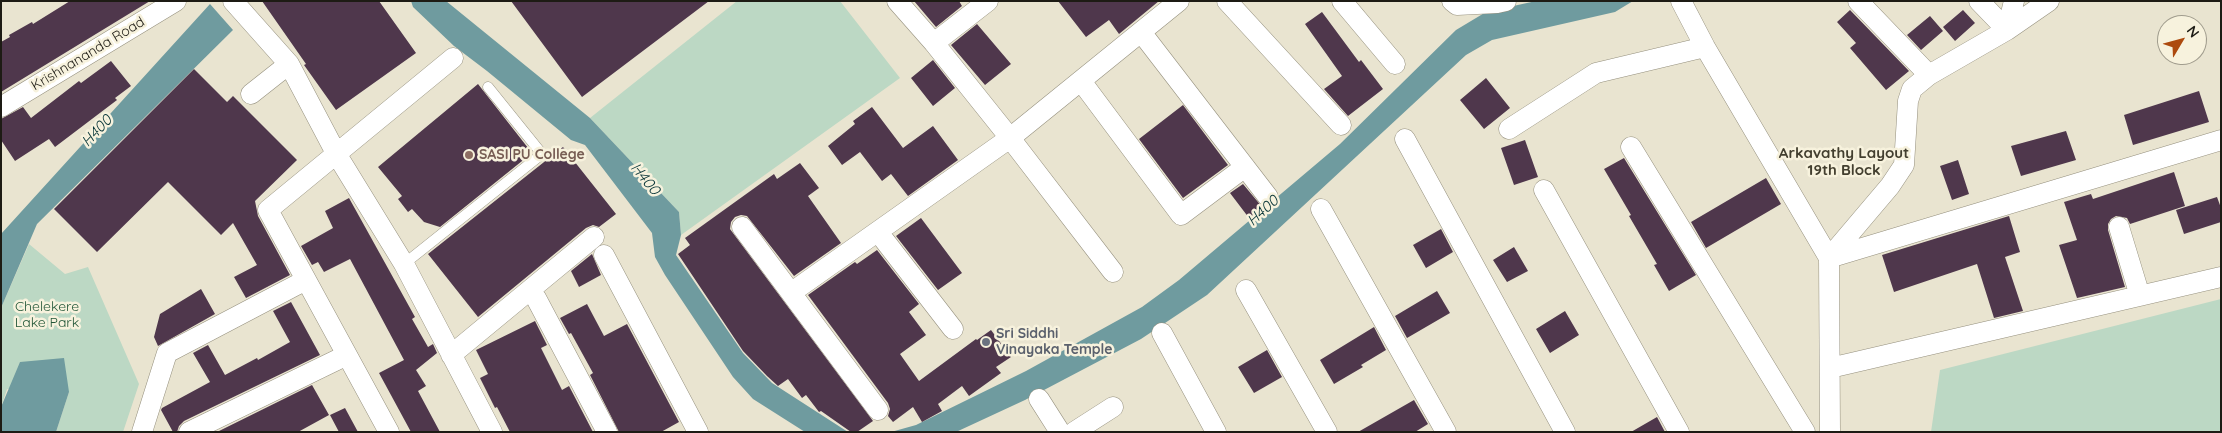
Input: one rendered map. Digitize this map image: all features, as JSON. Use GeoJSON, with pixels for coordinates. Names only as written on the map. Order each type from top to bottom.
{"type":"FeatureCollection","features":[{"type":"Feature","properties":{"kind":"street","name":"Krishnananda Road"},"geometry":{"type":"LineString","coordinates":[[1,107],[176,1]]}},
{"type":"Feature","properties":{"kind":"street"},"geometry":{"type":"LineString","coordinates":[[233,1],[289,64],[337,155],[404,264],[492,432]]}},
{"type":"Feature","properties":{"kind":"street"},"geometry":{"type":"LineString","coordinates":[[898,1],[1010,138],[1112,272]]}},
{"type":"Feature","properties":{"kind":"street"},"geometry":{"type":"LineString","coordinates":[[934,43],[988,1]]}},
{"type":"Feature","properties":{"kind":"street"},"geometry":{"type":"LineString","coordinates":[[792,292],[1010,138],[1179,1]]}},
{"type":"Feature","properties":{"kind":"street"},"geometry":{"type":"LineString","coordinates":[[1227,1],[1341,125]]}},
{"type":"Feature","properties":{"kind":"street"},"geometry":{"type":"LineString","coordinates":[[1342,1],[1395,64]]}},
{"type":"Feature","properties":{"kind":"street"},"geometry":{"type":"LineString","coordinates":[[1452,1],[1457,5],[1498,4],[1506,1]]}},
{"type":"Feature","properties":{"kind":"street"},"geometry":{"type":"LineString","coordinates":[[1681,1],[1705,47],[1829,258],[1830,432]]}},
{"type":"Feature","properties":{"kind":"street"},"geometry":{"type":"LineString","coordinates":[[1858,1],[1929,75]]}},
{"type":"Feature","properties":{"kind":"street"},"geometry":{"type":"LineString","coordinates":[[1979,1],[2007,30]]}},
{"type":"Feature","properties":{"kind":"street"},"geometry":{"type":"LineString","coordinates":[[2007,30],[2014,1]]}},
{"type":"Feature","properties":{"kind":"street"},"geometry":{"type":"LineString","coordinates":[[1829,258],[1890,186],[1904,165],[1908,101],[1912,89],[1929,75],[2007,30],[2049,1]]}},
{"type":"Feature","properties":{"kind":"street"},"geometry":{"type":"LineString","coordinates":[[1141,32],[1268,197]]}},
{"type":"Feature","properties":{"kind":"street"},"geometry":{"type":"LineString","coordinates":[[1509,129],[1596,73],[1705,47]]}},
{"type":"Feature","properties":{"kind":"street"},"geometry":{"type":"LineString","coordinates":[[381,429],[347,355],[268,210],[453,58]]}},
{"type":"Feature","properties":{"kind":"street"},"geometry":{"type":"LineString","coordinates":[[251,94],[289,64]]}},
{"type":"Feature","properties":{"kind":"street"},"geometry":{"type":"LineString","coordinates":[[1081,81],[1181,215],[1245,167]]}},
{"type":"Feature","properties":{"kind":"street"},"geometry":{"type":"LineString","coordinates":[[1405,139],[1565,432]]}},
{"type":"Feature","properties":{"kind":"street"},"geometry":{"type":"LineString","coordinates":[[1829,258],[2221,140]]}},
{"type":"Feature","properties":{"kind":"street"},"geometry":{"type":"LineString","coordinates":[[1631,147],[1805,432]]}},
{"type":"Feature","properties":{"kind":"street"},"geometry":{"type":"LineString","coordinates":[[1544,190],[1680,432]]}},
{"type":"Feature","properties":{"kind":"street"},"geometry":{"type":"LineString","coordinates":[[1321,210],[1446,432]]}},
{"type":"Feature","properties":{"kind":"street"},"geometry":{"type":"LineString","coordinates":[[742,227],[878,410]]}},
{"type":"Feature","properties":{"kind":"street"},"geometry":{"type":"LineString","coordinates":[[2119,227],[2140,296]]}},
{"type":"Feature","properties":{"kind":"street"},"geometry":{"type":"LineString","coordinates":[[878,232],[953,329]]}},
{"type":"Feature","properties":{"kind":"street"},"geometry":{"type":"LineString","coordinates":[[452,355],[594,237]]}},
{"type":"Feature","properties":{"kind":"street"},"geometry":{"type":"LineString","coordinates":[[604,255],[698,432]]}},
{"type":"Feature","properties":{"kind":"street"},"geometry":{"type":"LineString","coordinates":[[1830,368],[2221,278]]}},
{"type":"Feature","properties":{"kind":"street"},"geometry":{"type":"LineString","coordinates":[[142,432],[167,353],[306,280]]}},
{"type":"Feature","properties":{"kind":"street"},"geometry":{"type":"LineString","coordinates":[[1246,290],[1327,432]]}},
{"type":"Feature","properties":{"kind":"street"},"geometry":{"type":"LineString","coordinates":[[536,298],[607,432]]}},
{"type":"Feature","properties":{"kind":"street"},"geometry":{"type":"LineString","coordinates":[[1162,333],[1216,432]]}},
{"type":"Feature","properties":{"kind":"street"},"geometry":{"type":"LineString","coordinates":[[189,432],[347,355]]}},
{"type":"Feature","properties":{"kind":"street"},"geometry":{"type":"LineString","coordinates":[[1039,399],[1060,432]]}},
{"type":"Feature","properties":{"kind":"street"},"geometry":{"type":"LineString","coordinates":[[1074,432],[1113,406]]}},
{"type":"Feature","properties":{"kind":"lane"},"geometry":{"type":"LineString","coordinates":[[404,264],[542,154],[488,87]]}},
{"type":"Feature","properties":{"kind":"green space"},"geometry":{"type":"Polygon","coordinates":[[[737,1],[840,1],[900,78],[681,235],[679,212],[590,118],[737,1]]]}},
{"type":"Feature","properties":{"kind":"green space","name":"Chelekere Lake Park"},"geometry":{"type":"Polygon","coordinates":[[[29,244],[65,274],[88,267],[139,384],[123,432],[56,432],[69,392],[7,389],[1,407],[1,308],[29,244]]]}},
{"type":"Feature","properties":{"kind":"green space"},"geometry":{"type":"Polygon","coordinates":[[[2221,299],[2221,432],[1931,432],[1940,370],[2221,299]]]}},
{"type":"Feature","properties":{"kind":"water","name":"H400"},"geometry":{"type":"Polygon","coordinates":[[[411,1],[446,1],[590,118],[679,212],[681,235],[676,255],[743,353],[772,383],[848,432],[805,432],[753,399],[733,377],[665,275],[655,257],[652,233],[585,145],[571,140],[454,46],[413,7],[411,1]]]}},
{"type":"Feature","properties":{"kind":"water","name":"H400"},"geometry":{"type":"Polygon","coordinates":[[[1536,1],[1633,1],[1615,12],[1492,40],[1466,55],[1207,295],[1141,339],[1025,400],[956,432],[891,432],[916,425],[1026,371],[1142,307],[1179,280],[1340,144],[1456,30],[1486,12],[1536,1]]]}},
{"type":"Feature","properties":{"kind":"water","name":"H400"},"geometry":{"type":"Polygon","coordinates":[[[210,4],[233,30],[37,224],[1,308],[1,234],[210,4]]]}},
{"type":"Feature","properties":{"kind":"water"},"geometry":{"type":"Polygon","coordinates":[[[64,358],[69,392],[56,432],[1,432],[1,407],[20,362],[64,358]]]}},
{"type":"Feature","properties":{"kind":"building"},"geometry":{"type":"Polygon","coordinates":[[[70,1],[150,1],[1,92],[1,42],[10,37],[9,35],[32,22],[33,24],[70,1]]]}},
{"type":"Feature","properties":{"kind":"building"},"geometry":{"type":"Polygon","coordinates":[[[262,1],[379,1],[416,53],[336,110],[262,1]]]}},
{"type":"Feature","properties":{"kind":"building"},"geometry":{"type":"Polygon","coordinates":[[[511,1],[709,1],[582,97],[511,1]]]}},
{"type":"Feature","properties":{"kind":"building"},"geometry":{"type":"Polygon","coordinates":[[[914,1],[959,1],[962,6],[936,27],[914,1]]]}},
{"type":"Feature","properties":{"kind":"building"},"geometry":{"type":"Polygon","coordinates":[[[1058,1],[1159,1],[1119,34],[1109,20],[1086,37],[1058,1]]]}},
{"type":"Feature","properties":{"kind":"building"},"geometry":{"type":"Polygon","coordinates":[[[1850,10],[1909,71],[1886,90],[1850,48],[1856,43],[1837,22],[1850,10]]]}},
{"type":"Feature","properties":{"kind":"building"},"geometry":{"type":"Polygon","coordinates":[[[1963,10],[1975,23],[1955,41],[1943,27],[1963,10]]]}},
{"type":"Feature","properties":{"kind":"building"},"geometry":{"type":"Polygon","coordinates":[[[1322,12],[1359,62],[1361,60],[1383,89],[1348,116],[1324,89],[1342,76],[1305,24],[1322,12]]]}},
{"type":"Feature","properties":{"kind":"building"},"geometry":{"type":"Polygon","coordinates":[[[1930,16],[1943,31],[1921,50],[1907,35],[1930,16]]]}},
{"type":"Feature","properties":{"kind":"building"},"geometry":{"type":"Polygon","coordinates":[[[977,24],[1011,64],[985,85],[951,45],[977,24]]]}},
{"type":"Feature","properties":{"kind":"building"},"geometry":{"type":"Polygon","coordinates":[[[933,60],[955,88],[933,106],[911,78],[933,60]]]}},
{"type":"Feature","properties":{"kind":"building"},"geometry":{"type":"Polygon","coordinates":[[[111,61],[131,86],[115,98],[117,100],[55,147],[49,139],[15,161],[1,140],[1,119],[23,107],[31,118],[79,81],[81,83],[111,61]]]}},
{"type":"Feature","properties":{"kind":"building"},"geometry":{"type":"Polygon","coordinates":[[[194,69],[227,102],[233,96],[297,160],[255,201],[258,216],[290,275],[246,298],[234,277],[257,265],[233,223],[221,235],[168,182],[97,252],[54,209],[194,69]]]}},
{"type":"Feature","properties":{"kind":"building"},"geometry":{"type":"Polygon","coordinates":[[[1486,78],[1510,108],[1484,129],[1460,100],[1486,78]]]}},
{"type":"Feature","properties":{"kind":"building","name":"SASI PU College"},"geometry":{"type":"Polygon","coordinates":[[[478,84],[532,153],[440,227],[424,222],[412,209],[408,212],[398,199],[402,196],[378,167],[478,84]]]}},
{"type":"Feature","properties":{"kind":"building"},"geometry":{"type":"Polygon","coordinates":[[[2199,91],[2209,122],[2133,145],[2124,115],[2199,91]]]}},
{"type":"Feature","properties":{"kind":"building"},"geometry":{"type":"Polygon","coordinates":[[[1183,105],[1228,165],[1183,198],[1139,139],[1183,105]]]}},
{"type":"Feature","properties":{"kind":"building"},"geometry":{"type":"Polygon","coordinates":[[[872,107],[903,148],[933,126],[958,160],[908,196],[891,174],[882,181],[860,152],[842,165],[828,146],[855,124],[853,121],[872,107]]]}},
{"type":"Feature","properties":{"kind":"building"},"geometry":{"type":"Polygon","coordinates":[[[2066,131],[2076,160],[2021,176],[2011,146],[2066,131]]]}},
{"type":"Feature","properties":{"kind":"building"},"geometry":{"type":"Polygon","coordinates":[[[1525,140],[1538,177],[1514,185],[1501,148],[1525,140]]]}},
{"type":"Feature","properties":{"kind":"building"},"geometry":{"type":"Polygon","coordinates":[[[563,147],[616,214],[599,227],[593,225],[586,228],[478,317],[428,254],[563,147]]]}},
{"type":"Feature","properties":{"kind":"building"},"geometry":{"type":"Polygon","coordinates":[[[1624,158],[1696,275],[1669,291],[1654,265],[1657,264],[1629,216],[1631,215],[1604,169],[1624,158]]]}},
{"type":"Feature","properties":{"kind":"building"},"geometry":{"type":"Polygon","coordinates":[[[1958,160],[1969,194],[1952,200],[1940,166],[1958,160]]]}},
{"type":"Feature","properties":{"kind":"building"},"geometry":{"type":"Polygon","coordinates":[[[800,163],[819,188],[808,196],[841,243],[794,276],[747,216],[735,217],[731,222],[730,229],[873,421],[857,432],[851,432],[821,411],[819,412],[806,395],[802,398],[788,379],[778,386],[767,376],[743,351],[678,254],[690,245],[685,238],[774,174],[777,179],[800,163]]]}},
{"type":"Feature","properties":{"kind":"building"},"geometry":{"type":"Polygon","coordinates":[[[2174,172],[2185,206],[2130,224],[2127,218],[2116,216],[2108,224],[2108,230],[2125,287],[2077,298],[2059,245],[2077,240],[2064,202],[2091,194],[2093,199],[2174,172]]]}},
{"type":"Feature","properties":{"kind":"building"},"geometry":{"type":"Polygon","coordinates":[[[1766,178],[1781,204],[1706,248],[1691,222],[1766,178]]]}},
{"type":"Feature","properties":{"kind":"building"},"geometry":{"type":"Polygon","coordinates":[[[1243,184],[1263,208],[1249,218],[1230,193],[1243,184]]]}},
{"type":"Feature","properties":{"kind":"building"},"geometry":{"type":"Polygon","coordinates":[[[2217,197],[2221,208],[2221,222],[2184,234],[2176,210],[2217,197]]]}},
{"type":"Feature","properties":{"kind":"building"},"geometry":{"type":"Polygon","coordinates":[[[349,198],[415,317],[412,319],[428,347],[433,344],[437,353],[416,370],[426,386],[418,391],[440,432],[411,432],[379,373],[404,360],[350,259],[324,272],[318,262],[312,265],[301,246],[333,228],[325,211],[349,198]]]}},
{"type":"Feature","properties":{"kind":"building"},"geometry":{"type":"Polygon","coordinates":[[[2009,216],[2020,252],[2005,257],[2023,311],[1994,318],[1977,264],[1894,292],[1882,255],[2009,216]]]}},
{"type":"Feature","properties":{"kind":"building"},"geometry":{"type":"Polygon","coordinates":[[[921,218],[962,273],[938,290],[896,236],[921,218]]]}},
{"type":"Feature","properties":{"kind":"building"},"geometry":{"type":"Polygon","coordinates":[[[1441,229],[1453,252],[1426,268],[1413,245],[1441,229]]]}},
{"type":"Feature","properties":{"kind":"building"},"geometry":{"type":"Polygon","coordinates":[[[1514,247],[1528,271],[1507,282],[1493,260],[1514,247]]]}},
{"type":"Feature","properties":{"kind":"building"},"geometry":{"type":"Polygon","coordinates":[[[877,250],[919,304],[909,312],[926,335],[900,354],[919,381],[991,330],[1011,357],[996,367],[1001,373],[969,396],[962,386],[938,404],[942,411],[922,422],[913,407],[893,422],[888,416],[890,409],[888,403],[808,295],[855,262],[857,264],[877,250]]]}},
{"type":"Feature","properties":{"kind":"building"},"geometry":{"type":"Polygon","coordinates":[[[592,254],[601,275],[579,287],[571,271],[592,254]]]}},
{"type":"Feature","properties":{"kind":"building"},"geometry":{"type":"Polygon","coordinates":[[[201,289],[215,314],[158,346],[154,337],[160,314],[201,289]]]}},
{"type":"Feature","properties":{"kind":"building"},"geometry":{"type":"Polygon","coordinates":[[[1437,291],[1450,313],[1407,338],[1395,316],[1437,291]]]}},
{"type":"Feature","properties":{"kind":"building"},"geometry":{"type":"Polygon","coordinates":[[[291,302],[320,355],[184,421],[179,426],[177,432],[173,432],[161,410],[162,408],[210,382],[193,353],[208,345],[225,375],[257,358],[258,360],[290,342],[273,311],[291,302]]]}},
{"type":"Feature","properties":{"kind":"building"},"geometry":{"type":"Polygon","coordinates":[[[587,304],[604,336],[627,324],[679,422],[661,432],[619,432],[590,375],[593,373],[571,333],[569,334],[560,318],[587,304]]]}},
{"type":"Feature","properties":{"kind":"building"},"geometry":{"type":"Polygon","coordinates":[[[1565,311],[1579,335],[1550,353],[1536,329],[1565,311]]]}},
{"type":"Feature","properties":{"kind":"building"},"geometry":{"type":"Polygon","coordinates":[[[535,321],[547,345],[541,348],[562,390],[569,386],[593,432],[510,432],[497,407],[495,408],[480,378],[488,374],[476,350],[535,321]]]}},
{"type":"Feature","properties":{"kind":"building"},"geometry":{"type":"Polygon","coordinates":[[[1374,327],[1386,350],[1361,365],[1363,367],[1334,384],[1320,360],[1374,327]]]}},
{"type":"Feature","properties":{"kind":"building"},"geometry":{"type":"Polygon","coordinates":[[[1267,350],[1282,377],[1254,393],[1238,367],[1267,350]]]}},
{"type":"Feature","properties":{"kind":"building"},"geometry":{"type":"Polygon","coordinates":[[[312,385],[329,415],[298,432],[217,432],[312,385]]]}},
{"type":"Feature","properties":{"kind":"building"},"geometry":{"type":"Polygon","coordinates":[[[1414,400],[1428,424],[1415,432],[1358,432],[1414,400]]]}},
{"type":"Feature","properties":{"kind":"building"},"geometry":{"type":"Polygon","coordinates":[[[345,408],[358,432],[339,432],[330,415],[345,408]]]}},
{"type":"Feature","properties":{"kind":"building"},"geometry":{"type":"Polygon","coordinates":[[[1657,417],[1665,432],[1631,432],[1657,417]]]}},
{"type":"Feature","properties":{"kind":"place","name":"SASI PU College"},"geometry":{"type":"Point","coordinates":[469,155]}},
{"type":"Feature","properties":{"kind":"place","name":"Sri Siddhi Vinayaka Temple"},"geometry":{"type":"Point","coordinates":[986,342]}},
{"type":"Feature","properties":{"kind":"district","name":"Arkavathy Layout 19th Block"},"geometry":{"type":"Point","coordinates":[1844,162]}}]}
